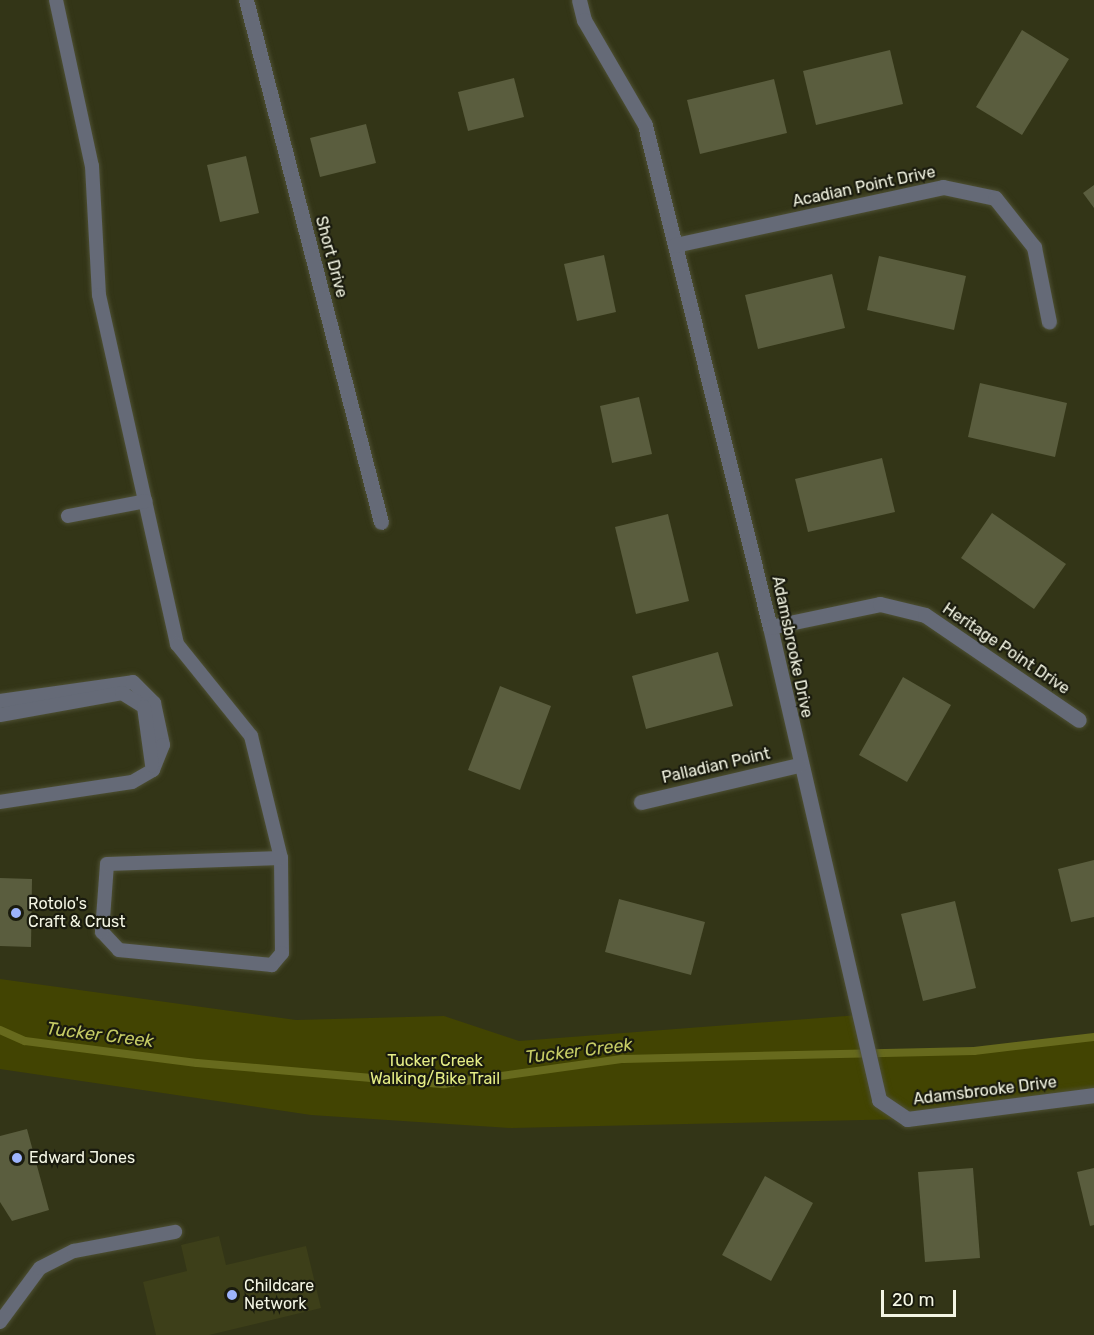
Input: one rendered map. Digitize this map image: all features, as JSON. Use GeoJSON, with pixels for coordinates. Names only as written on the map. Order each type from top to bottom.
{"type":"FeatureCollection","features":[{"type":"Feature","properties":{"kind":"street","name":"Short Drive"},"geometry":{"type":"LineString","coordinates":[[246,0],[381,522]]}},
{"type":"Feature","properties":{"kind":"street","name":"Adamsbrooke Drive"},"geometry":{"type":"LineString","coordinates":[[579,0],[584,20],[645,125],[770,627],[799,765],[879,1100],[907,1119],[1094,1095]]}},
{"type":"Feature","properties":{"kind":"street","name":"Acadian Point Drive"},"geometry":{"type":"LineString","coordinates":[[675,245],[943,187],[995,198],[1034,248],[1049,322]]}},
{"type":"Feature","properties":{"kind":"street","name":"Heritage Point Drive"},"geometry":{"type":"LineString","coordinates":[[770,627],[880,604],[925,615],[1079,720]]}},
{"type":"Feature","properties":{"kind":"street","name":"Palladian Point"},"geometry":{"type":"LineString","coordinates":[[641,802],[799,765]]}},
{"type":"Feature","properties":{"kind":"lane"},"geometry":{"type":"LineString","coordinates":[[56,0],[92,166],[99,295],[177,644],[250,736],[280,858],[282,953],[272,965],[119,950],[102,932],[106,864],[280,858]]}},
{"type":"Feature","properties":{"kind":"lane"},"geometry":{"type":"LineString","coordinates":[[68,516],[146,501]]}},
{"type":"Feature","properties":{"kind":"lane"},"geometry":{"type":"LineString","coordinates":[[0,701],[132,682],[154,703],[163,745],[153,770],[132,782],[0,802]]}},
{"type":"Feature","properties":{"kind":"lane"},"geometry":{"type":"LineString","coordinates":[[0,715],[122,693],[144,707],[153,770]]}},
{"type":"Feature","properties":{"kind":"lane"},"geometry":{"type":"LineString","coordinates":[[0,1322],[40,1268],[75,1251],[176,1232]]}},
{"type":"Feature","properties":{"kind":"shaded area","name":"Childcare Network"},"geometry":{"type":"Polygon","coordinates":[[[219,1236],[226,1265],[306,1246],[321,1308],[209,1335],[156,1335],[143,1282],[187,1271],[181,1245],[219,1236]]]}},
{"type":"Feature","properties":{"kind":"green space","name":"Tucker Creek Walking/Bike Trail"},"geometry":{"type":"Polygon","coordinates":[[[0,979],[296,1020],[444,1016],[519,1041],[859,1015],[867,1051],[974,1051],[1094,1038],[1094,1095],[907,1119],[511,1128],[311,1115],[0,1069],[0,979]]]}},
{"type":"Feature","properties":{"kind":"building"},"geometry":{"type":"Polygon","coordinates":[[[1022,30],[1069,59],[1022,135],[976,107],[1022,30]]]}},
{"type":"Feature","properties":{"kind":"building"},"geometry":{"type":"Polygon","coordinates":[[[890,50],[903,104],[816,125],[803,71],[890,50]]]}},
{"type":"Feature","properties":{"kind":"building"},"geometry":{"type":"Polygon","coordinates":[[[514,78],[524,117],[468,131],[458,92],[514,78]]]}},
{"type":"Feature","properties":{"kind":"building"},"geometry":{"type":"Polygon","coordinates":[[[774,79],[787,133],[700,154],[687,100],[774,79]]]}},
{"type":"Feature","properties":{"kind":"building"},"geometry":{"type":"Polygon","coordinates":[[[366,124],[376,163],[320,177],[310,138],[366,124]]]}},
{"type":"Feature","properties":{"kind":"building"},"geometry":{"type":"Polygon","coordinates":[[[246,156],[259,213],[220,222],[207,165],[246,156]]]}},
{"type":"Feature","properties":{"kind":"building"},"geometry":{"type":"Polygon","coordinates":[[[1094,185],[1094,208],[1083,193],[1094,185]]]}},
{"type":"Feature","properties":{"kind":"building"},"geometry":{"type":"Polygon","coordinates":[[[604,255],[616,312],[577,321],[564,264],[604,255]]]}},
{"type":"Feature","properties":{"kind":"building"},"geometry":{"type":"Polygon","coordinates":[[[879,256],[966,276],[954,330],[867,310],[879,256]]]}},
{"type":"Feature","properties":{"kind":"building"},"geometry":{"type":"Polygon","coordinates":[[[832,274],[845,328],[758,349],[745,295],[832,274]]]}},
{"type":"Feature","properties":{"kind":"building"},"geometry":{"type":"Polygon","coordinates":[[[980,383],[1067,403],[1055,457],[968,437],[980,383]]]}},
{"type":"Feature","properties":{"kind":"building"},"geometry":{"type":"Polygon","coordinates":[[[639,397],[652,454],[612,463],[600,406],[639,397]]]}},
{"type":"Feature","properties":{"kind":"building"},"geometry":{"type":"Polygon","coordinates":[[[882,458],[895,512],[808,532],[795,479],[882,458]]]}},
{"type":"Feature","properties":{"kind":"building"},"geometry":{"type":"Polygon","coordinates":[[[992,513],[1066,564],[1034,609],[961,558],[992,513]]]}},
{"type":"Feature","properties":{"kind":"building"},"geometry":{"type":"Polygon","coordinates":[[[668,514],[689,601],[636,614],[615,527],[668,514]]]}},
{"type":"Feature","properties":{"kind":"building"},"geometry":{"type":"Polygon","coordinates":[[[718,652],[733,706],[646,729],[632,676],[718,652]]]}},
{"type":"Feature","properties":{"kind":"building"},"geometry":{"type":"Polygon","coordinates":[[[903,677],[951,705],[907,782],[859,755],[903,677]]]}},
{"type":"Feature","properties":{"kind":"building"},"geometry":{"type":"Polygon","coordinates":[[[500,686],[551,706],[520,790],[468,770],[500,686]]]}},
{"type":"Feature","properties":{"kind":"building"},"geometry":{"type":"Polygon","coordinates":[[[1094,860],[1094,917],[1071,922],[1058,869],[1094,860]]]}},
{"type":"Feature","properties":{"kind":"building","name":"Rotolo's Craft & Crust"},"geometry":{"type":"Polygon","coordinates":[[[0,878],[32,879],[31,947],[0,946],[0,878]]]}},
{"type":"Feature","properties":{"kind":"building"},"geometry":{"type":"Polygon","coordinates":[[[619,899],[705,922],[691,975],[605,952],[619,899]]]}},
{"type":"Feature","properties":{"kind":"building"},"geometry":{"type":"Polygon","coordinates":[[[955,901],[976,988],[923,1001],[901,914],[955,901]]]}},
{"type":"Feature","properties":{"kind":"building","name":"Edward Jones"},"geometry":{"type":"Polygon","coordinates":[[[27,1129],[49,1210],[12,1221],[0,1202],[0,1136],[27,1129]]]}},
{"type":"Feature","properties":{"kind":"building"},"geometry":{"type":"Polygon","coordinates":[[[973,1168],[980,1258],[925,1262],[918,1172],[973,1168]]]}},
{"type":"Feature","properties":{"kind":"building"},"geometry":{"type":"Polygon","coordinates":[[[1094,1168],[1094,1225],[1090,1226],[1077,1172],[1094,1168]]]}},
{"type":"Feature","properties":{"kind":"building"},"geometry":{"type":"Polygon","coordinates":[[[765,1176],[813,1203],[771,1281],[722,1255],[765,1176]]]}},
{"type":"Feature","properties":{"kind":"waterway","name":"Tucker Creek"},"geometry":{"type":"LineString","coordinates":[[0,1030],[25,1041],[197,1063],[444,1084],[623,1059],[974,1051],[1094,1037]]}},
{"type":"Feature","properties":{"kind":"place","name":"Rotolo's Craft & Crust"},"geometry":{"type":"Point","coordinates":[16,913]}},
{"type":"Feature","properties":{"kind":"place","name":"Edward Jones"},"geometry":{"type":"Point","coordinates":[17,1158]}},
{"type":"Feature","properties":{"kind":"place","name":"Childcare Network"},"geometry":{"type":"Point","coordinates":[232,1295]}}]}
